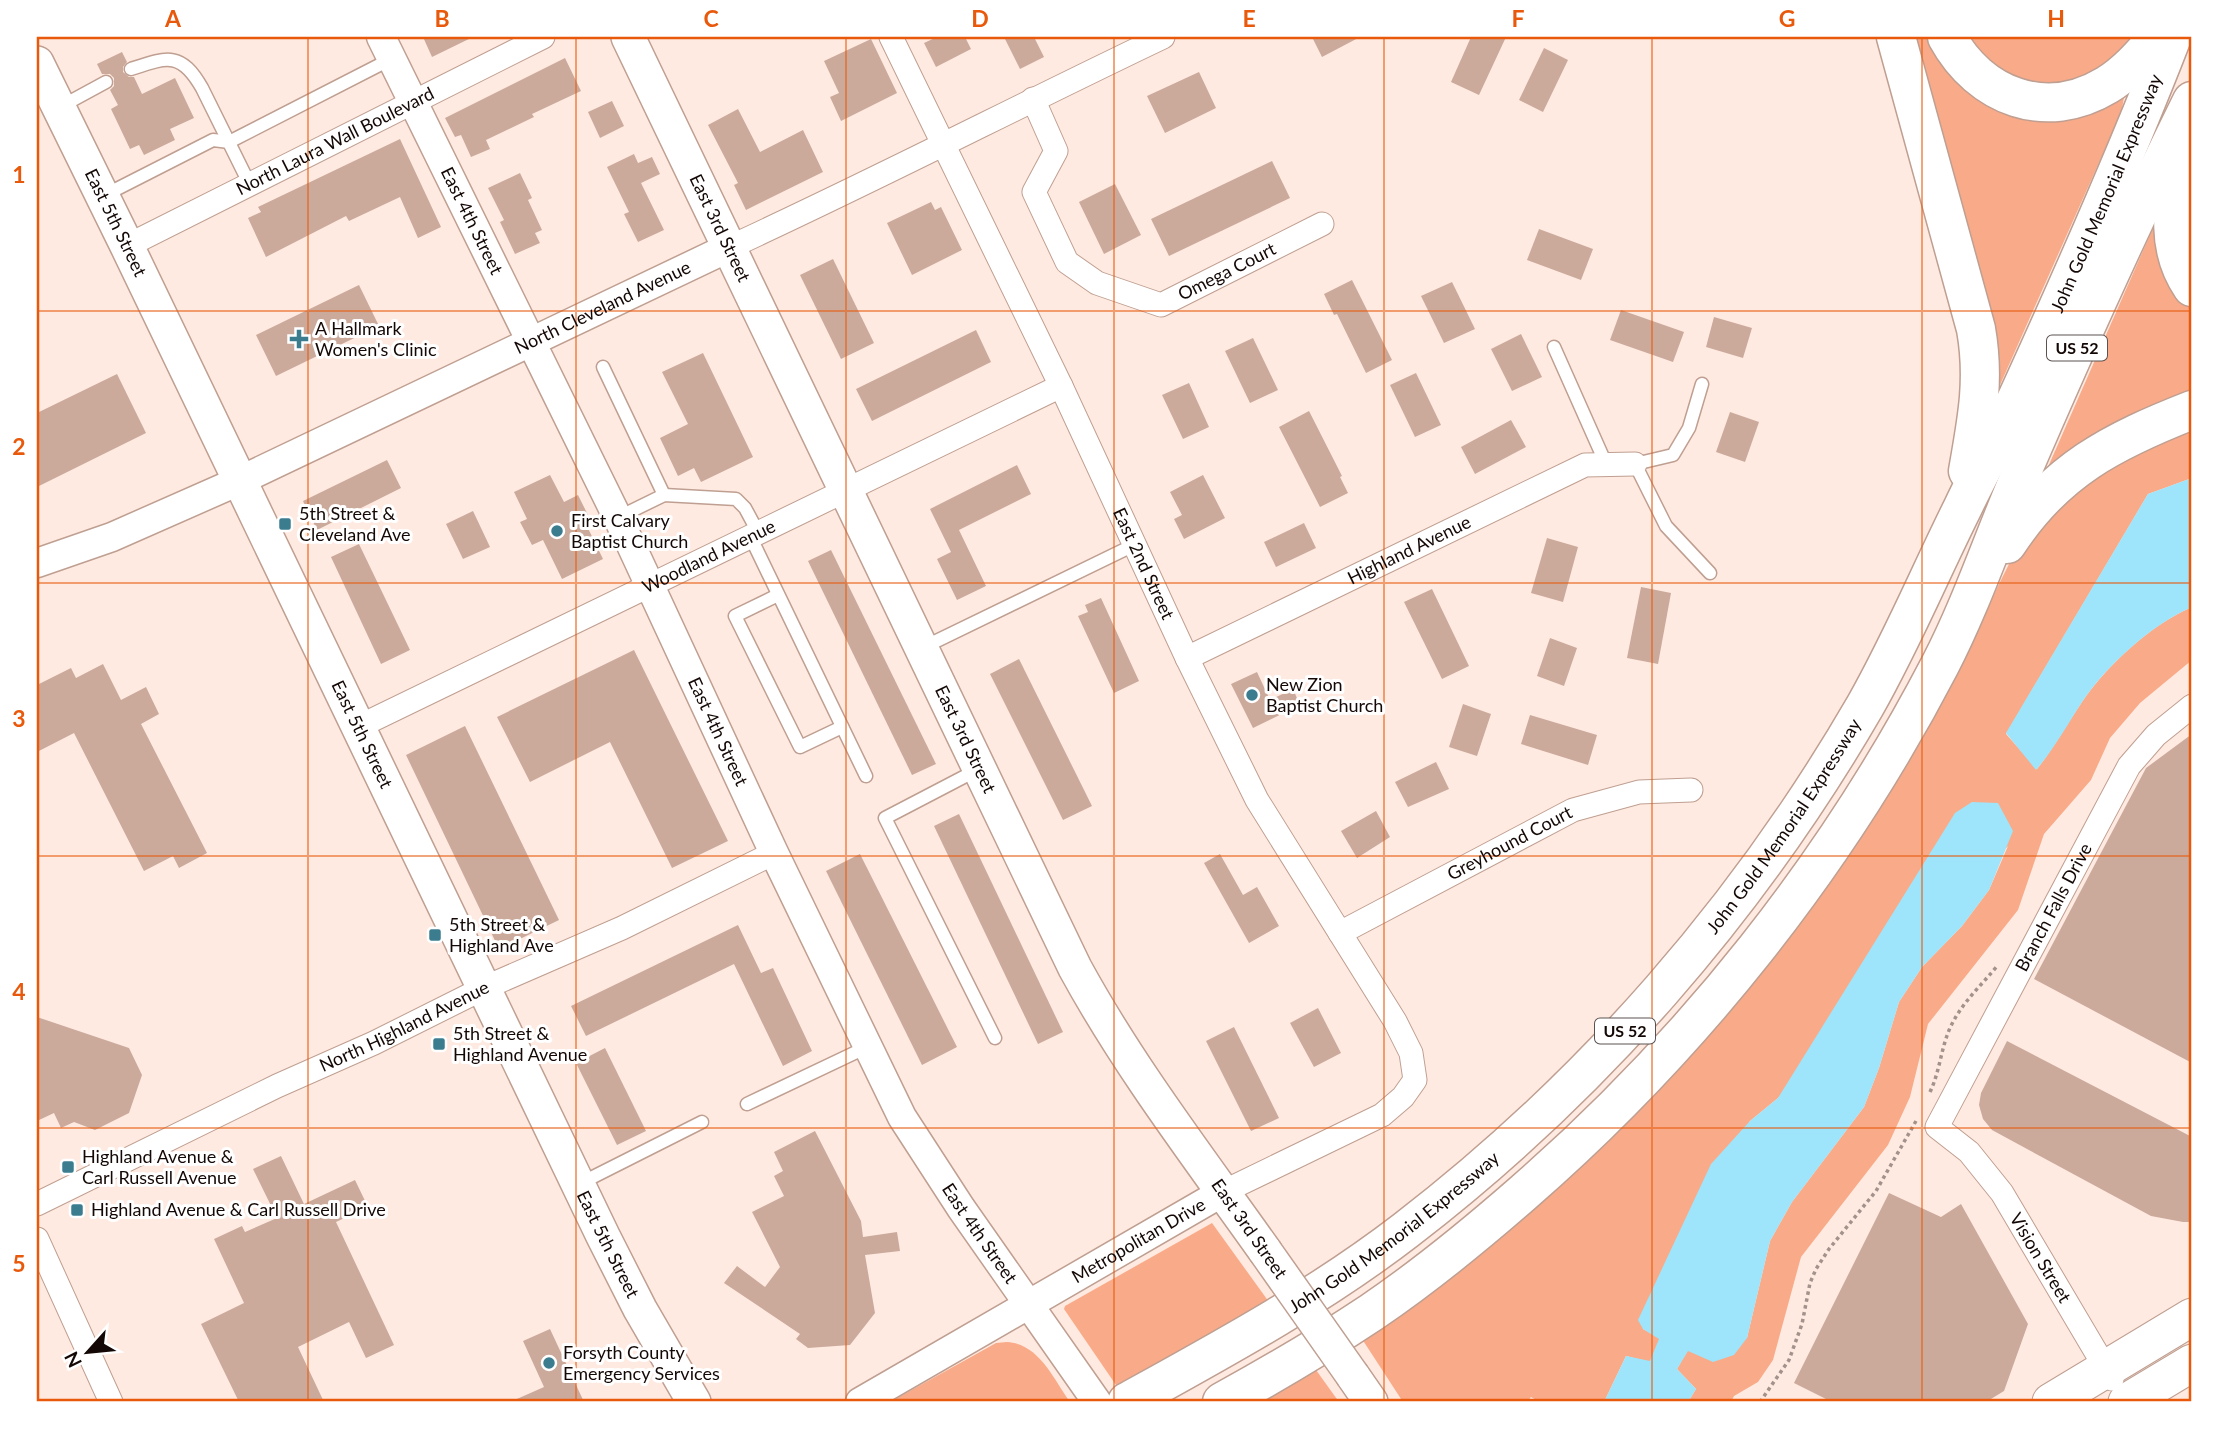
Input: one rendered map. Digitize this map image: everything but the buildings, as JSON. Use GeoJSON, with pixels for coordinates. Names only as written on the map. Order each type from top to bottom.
{"type":"FeatureCollection","features":[{"type":"Feature","properties":{"kind":"highway"},"geometry":{"type":"LineString","coordinates":[[1896,37],[1976,329],[1980,353],[1979,407],[1961,509]]}},
{"type":"Feature","properties":{"kind":"highway"},"geometry":{"type":"LineString","coordinates":[[1947,37],[1965,64],[1997,90],[2035,101],[2056,103],[2076,99],[2109,84],[2158,37]]}},
{"type":"Feature","properties":{"kind":"highway","name":"John Gold Memorial Expressway"},"geometry":{"type":"LineString","coordinates":[[1127,1402],[1290,1310],[1405,1231],[1513,1141],[1564,1094],[1708,936],[1792,823],[1883,673],[2017,397],[2143,113],[2172,37]]}},
{"type":"Feature","properties":{"kind":"highway"},"geometry":{"type":"LineString","coordinates":[[2192,102],[2173,222],[2177,259],[2192,286]]}},
{"type":"Feature","properties":{"kind":"highway","name":"John Gold Memorial Expressway"},"geometry":{"type":"LineString","coordinates":[[1222,1402],[1314,1349],[1374,1310],[1433,1267],[1544,1175],[1648,1074],[1743,965],[1830,849],[1906,727],[1972,599],[2017,484],[2145,194],[2192,102]]}},
{"type":"Feature","properties":{"kind":"highway"},"geometry":{"type":"LineString","coordinates":[[1972,599],[2029,514],[2071,473],[2119,441],[2192,410]]}},
{"type":"Feature","properties":{"kind":"main road","name":"East 3rd Street"},"geometry":{"type":"LineString","coordinates":[[628,37],[1075,968],[1099,1012],[1362,1389]]}},
{"type":"Feature","properties":{"kind":"main road","name":"East 5th Street"},"geometry":{"type":"LineString","coordinates":[[37,63],[578,1185],[640,1309],[694,1402]]}},
{"type":"Feature","properties":{"kind":"main road"},"geometry":{"type":"LineString","coordinates":[[2051,1402],[2192,1317]]}},
{"type":"Feature","properties":{"kind":"main road"},"geometry":{"type":"LineString","coordinates":[[2127,1402],[2192,1363]]}},
{"type":"Feature","properties":{"kind":"street","name":"North Laura Wall Boulevard"},"geometry":{"type":"LineString","coordinates":[[127,246],[543,37]]}},
{"type":"Feature","properties":{"kind":"street","name":"East 2nd Street"},"geometry":{"type":"LineString","coordinates":[[891,37],[1061,386],[1186,658],[1257,800],[1411,1053],[1415,1080]]}},
{"type":"Feature","properties":{"kind":"street","name":"North Cleveland Avenue"},"geometry":{"type":"LineString","coordinates":[[37,562],[112,537],[239,481],[943,146],[1033,99],[1163,37]]}},
{"type":"Feature","properties":{"kind":"street","name":"East 4th Street"},"geometry":{"type":"LineString","coordinates":[[386,48],[617,518],[774,853],[902,1117],[924,1153],[1097,1402]]}},
{"type":"Feature","properties":{"kind":"street","name":"Omega Court"},"geometry":{"type":"LineString","coordinates":[[1033,99],[1056,151],[1034,192],[1067,262],[1097,283],[1161,305],[1322,224]]}},
{"type":"Feature","properties":{"kind":"street","name":"Woodland Avenue"},"geometry":{"type":"LineString","coordinates":[[359,727],[650,588],[1061,386]]}},
{"type":"Feature","properties":{"kind":"street","name":"Highland Avenue"},"geometry":{"type":"LineString","coordinates":[[1186,658],[1585,465],[1635,464]]}},
{"type":"Feature","properties":{"kind":"street","name":"Branch Falls Drive"},"geometry":{"type":"LineString","coordinates":[[1937,1127],[2129,766],[2156,735],[2192,706]]}},
{"type":"Feature","properties":{"kind":"street","name":"Greyhound Court"},"geometry":{"type":"LineString","coordinates":[[1340,933],[1573,810],[1639,792],[1691,790]]}},
{"type":"Feature","properties":{"kind":"street","name":"North Highland Avenue"},"geometry":{"type":"LineString","coordinates":[[37,1204],[484,988],[622,928],[774,853]]}},
{"type":"Feature","properties":{"kind":"street","name":"Metropolitan Drive"},"geometry":{"type":"LineString","coordinates":[[860,1402],[1223,1192],[1382,1115],[1403,1097],[1415,1080]]}},
{"type":"Feature","properties":{"kind":"street","name":"Vision Street"},"geometry":{"type":"LineString","coordinates":[[1937,1127],[1969,1152],[2001,1193],[2127,1402]]}},
{"type":"Feature","properties":{"kind":"street"},"geometry":{"type":"LineString","coordinates":[[37,1239],[111,1402]]}},
{"type":"Feature","properties":{"kind":"lane"},"geometry":{"type":"LineString","coordinates":[[103,197],[213,140],[229,142],[386,48]]}},
{"type":"Feature","properties":{"kind":"lane"},"geometry":{"type":"LineString","coordinates":[[131,69],[170,59],[183,62],[193,73],[250,185]]}},
{"type":"Feature","properties":{"kind":"lane"},"geometry":{"type":"LineString","coordinates":[[58,107],[106,82]]}},
{"type":"Feature","properties":{"kind":"lane"},"geometry":{"type":"LineString","coordinates":[[1555,347],[1606,464]]}},
{"type":"Feature","properties":{"kind":"lane"},"geometry":{"type":"LineString","coordinates":[[603,367],[664,495]]}},
{"type":"Feature","properties":{"kind":"lane"},"geometry":{"type":"LineString","coordinates":[[1702,384],[1689,428],[1673,455],[1635,464],[1666,526],[1710,573]]}},
{"type":"Feature","properties":{"kind":"lane"},"geometry":{"type":"LineString","coordinates":[[617,518],[664,495],[736,499],[745,508],[778,594],[866,776]]}},
{"type":"Feature","properties":{"kind":"lane"},"geometry":{"type":"LineString","coordinates":[[922,648],[1133,545]]}},
{"type":"Feature","properties":{"kind":"lane"},"geometry":{"type":"LineString","coordinates":[[778,594],[735,616],[800,747],[842,727]]}},
{"type":"Feature","properties":{"kind":"lane"},"geometry":{"type":"LineString","coordinates":[[980,769],[885,818],[995,1038]]}},
{"type":"Feature","properties":{"kind":"lane"},"geometry":{"type":"LineString","coordinates":[[747,1104],[867,1047]]}},
{"type":"Feature","properties":{"kind":"lane"},"geometry":{"type":"LineString","coordinates":[[578,1185],[702,1122]]}},
{"type":"Feature","properties":{"kind":"path"},"geometry":{"type":"LineString","coordinates":[[1767,1402],[1769,1390]]}},
{"type":"Feature","properties":{"kind":"shaded area"},"geometry":{"type":"Polygon","coordinates":[[[1907,37],[1936,37],[1974,86],[2125,93],[2121,113],[1988,412],[1907,37]]]}},
{"type":"Feature","properties":{"kind":"shaded area"},"geometry":{"type":"Polygon","coordinates":[[[1960,37],[2140,37],[2072,88],[2008,82],[1960,37]]]}},
{"type":"Feature","properties":{"kind":"shaded area"},"geometry":{"type":"Polygon","coordinates":[[[2164,203],[2192,304],[2192,398],[2048,467],[2164,203]]]}},
{"type":"Feature","properties":{"kind":"shaded area"},"geometry":{"type":"Polygon","coordinates":[[[2192,423],[2192,478],[2148,494],[2006,734],[2037,769],[2092,688],[2117,660],[2161,624],[2192,607],[2192,660],[2140,703],[2110,738],[2091,780],[2044,834],[2018,910],[1928,1024],[1910,1097],[1888,1145],[1801,1257],[1773,1360],[1758,1382],[1734,1396],[1731,1402],[1688,1402],[1696,1389],[1677,1369],[1688,1350],[1747,1338],[1770,1241],[1792,1202],[1864,1107],[1899,1002],[1922,967],[1962,926],[1989,890],[2008,846],[1778,1098],[1750,1121],[1643,1329],[1660,1338],[1650,1362],[1626,1356],[1605,1400],[1607,1402],[1540,1402],[1531,1397],[1527,1402],[1403,1402],[1362,1339],[1521,1219],[1566,1181],[1623,1125],[1745,991],[1796,929],[1836,873],[1976,630],[2012,558],[2057,497],[2192,423]]]}},
{"type":"Feature","properties":{"kind":"shaded area"},"geometry":{"type":"Polygon","coordinates":[[[1212,1223],[1269,1302],[1118,1388],[1064,1309],[1065,1306],[1212,1223]]]}},
{"type":"Feature","properties":{"kind":"shaded area"},"geometry":{"type":"Polygon","coordinates":[[[996,1343],[1018,1344],[1037,1356],[1070,1402],[890,1402],[996,1343]]]}},
{"type":"Feature","properties":{"kind":"shaded area"},"geometry":{"type":"Polygon","coordinates":[[[1316,1370],[1339,1402],[1262,1402],[1316,1370]]]}},
{"type":"Feature","properties":{"kind":"water"},"geometry":{"type":"Polygon","coordinates":[[[2192,478],[2192,607],[2146,635],[2104,674],[2036,770],[2006,733],[2148,494],[2192,478]]]}},
{"type":"Feature","properties":{"kind":"water"},"geometry":{"type":"Polygon","coordinates":[[[1972,802],[1998,803],[2013,831],[1989,890],[1962,926],[1922,967],[1899,1002],[1864,1107],[1792,1202],[1770,1241],[1747,1338],[1734,1355],[1713,1362],[1688,1351],[1677,1369],[1696,1389],[1688,1402],[1607,1402],[1605,1400],[1626,1356],[1650,1361],[1659,1339],[1643,1329],[1638,1320],[1711,1164],[1750,1121],[1778,1098],[1955,813],[1972,802]]]}},
{"type":"Feature","properties":{"kind":"place","name":"A Hallmark Women's Clinic"},"geometry":{"type":"Point","coordinates":[299,339]}},
{"type":"Feature","properties":{"kind":"place","name":"5th Street & Cleveland Ave"},"geometry":{"type":"Point","coordinates":[285,524]}},
{"type":"Feature","properties":{"kind":"place","name":"First Calvary Baptist Church"},"geometry":{"type":"Point","coordinates":[557,531]}},
{"type":"Feature","properties":{"kind":"place","name":"New Zion Baptist Church"},"geometry":{"type":"Point","coordinates":[1252,695]}},
{"type":"Feature","properties":{"kind":"place","name":"5th Street & Highland Ave"},"geometry":{"type":"Point","coordinates":[435,935]}},
{"type":"Feature","properties":{"kind":"place","name":"5th Street & Highland Avenue"},"geometry":{"type":"Point","coordinates":[439,1044]}},
{"type":"Feature","properties":{"kind":"place","name":"Highland Avenue & Carl Russell Avenue"},"geometry":{"type":"Point","coordinates":[68,1167]}},
{"type":"Feature","properties":{"kind":"place","name":"Highland Avenue & Carl Russell Drive"},"geometry":{"type":"Point","coordinates":[77,1210]}},
{"type":"Feature","properties":{"kind":"place","name":"Forsyth County Emergency Services"},"geometry":{"type":"Point","coordinates":[549,1363]}}]}
